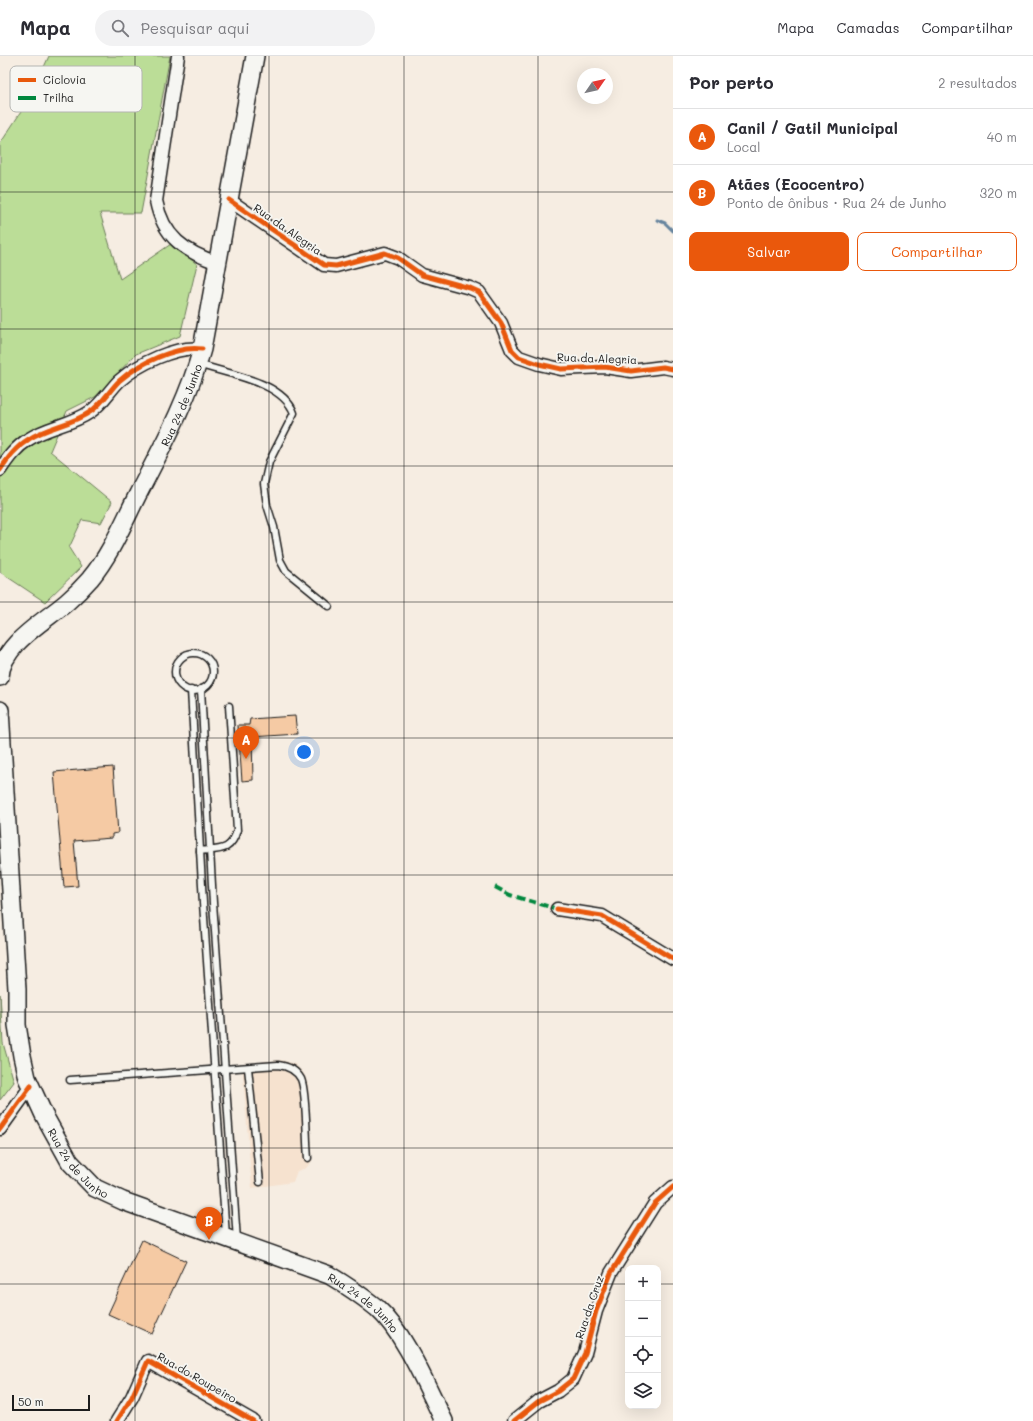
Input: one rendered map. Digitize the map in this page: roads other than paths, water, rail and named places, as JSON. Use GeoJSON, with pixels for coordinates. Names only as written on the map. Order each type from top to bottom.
{"type":"FeatureCollection","features":[{"type":"Feature","properties":{"kind":"main road","name":"Rua 24 de Junho"},"geometry":{"type":"LineString","coordinates":[[0,677],[0,672],[10,652],[23,636],[80,590],[92,577],[104,559],[116,539],[188,394],[200,357],[255,56]]}},
{"type":"Feature","properties":{"kind":"main road","name":"Rua 24 de Junho"},"geometry":{"type":"LineString","coordinates":[[0,710],[17,989],[17,1025],[27,1078],[44,1115],[70,1162],[95,1188],[123,1201],[329,1275],[353,1290],[378,1309],[393,1326],[406,1347],[444,1421]]}},
{"type":"Feature","properties":{"kind":"street"},"geometry":{"type":"LineString","coordinates":[[178,56],[156,201],[159,216],[168,232],[181,245],[196,256],[218,263]]}},
{"type":"Feature","properties":{"kind":"street","name":"Rua da Alegria"},"geometry":{"type":"LineString","coordinates":[[229,200],[324,265],[336,266],[385,253],[398,258],[422,275],[470,288],[479,292],[501,323],[512,350],[519,358],[561,369],[605,367],[630,371],[663,367],[673,369]]}},
{"type":"Feature","properties":{"kind":"street"},"geometry":{"type":"LineString","coordinates":[[0,470],[15,449],[30,438],[76,421],[91,412],[118,382],[135,369],[183,350],[193,348],[200,357]]}},
{"type":"Feature","properties":{"kind":"street"},"geometry":{"type":"LineString","coordinates":[[557,909],[602,916],[673,959]]}},
{"type":"Feature","properties":{"kind":"street"},"geometry":{"type":"LineString","coordinates":[[0,1129],[31,1086]]}},
{"type":"Feature","properties":{"kind":"street","name":"Rua da Cruz"},"geometry":{"type":"LineString","coordinates":[[514,1421],[539,1401],[558,1391],[573,1379],[584,1353],[596,1311],[611,1273],[654,1203],[673,1187]]}},
{"type":"Feature","properties":{"kind":"street","name":"Rua do Roupeiro"},"geometry":{"type":"LineString","coordinates":[[117,1421],[132,1397],[148,1361],[253,1421]]}},
{"type":"Feature","properties":{"kind":"lane"},"geometry":{"type":"LineString","coordinates":[[200,357],[266,386],[291,405],[294,414],[269,462],[264,484],[267,505],[274,527],[280,560],[286,571],[329,606]]}},
{"type":"Feature","properties":{"kind":"lane"},"geometry":{"type":"LineString","coordinates":[[188,653],[194,653],[206,657],[212,668],[210,681],[201,689],[192,690],[180,685],[175,673],[178,661],[188,653]]}},
{"type":"Feature","properties":{"kind":"lane"},"geometry":{"type":"LineString","coordinates":[[201,689],[224,1070],[232,1240]]}},
{"type":"Feature","properties":{"kind":"lane"},"geometry":{"type":"LineString","coordinates":[[192,690],[200,851],[214,1070],[232,1240]]}},
{"type":"Feature","properties":{"kind":"lane"},"geometry":{"type":"LineString","coordinates":[[200,851],[224,849],[234,840],[237,830],[228,706]]}},
{"type":"Feature","properties":{"kind":"lane"},"geometry":{"type":"LineString","coordinates":[[70,1080],[278,1065],[286,1066],[295,1071],[303,1086],[308,1158]]}},
{"type":"Feature","properties":{"kind":"lane"},"geometry":{"type":"LineString","coordinates":[[248,1068],[260,1182]]}},
{"type":"Feature","properties":{"kind":"waterway"},"geometry":{"type":"LineString","coordinates":[[657,220],[665,223],[673,231]]}},
{"type":"Feature","properties":{"kind":"place","name":"Canil / Gatil Municipal"},"geometry":{"type":"Point","coordinates":[246,759]}},
{"type":"Feature","properties":{"kind":"place","name":"Atães (Ecocentro)"},"geometry":{"type":"Point","coordinates":[209,1240]}}]}
